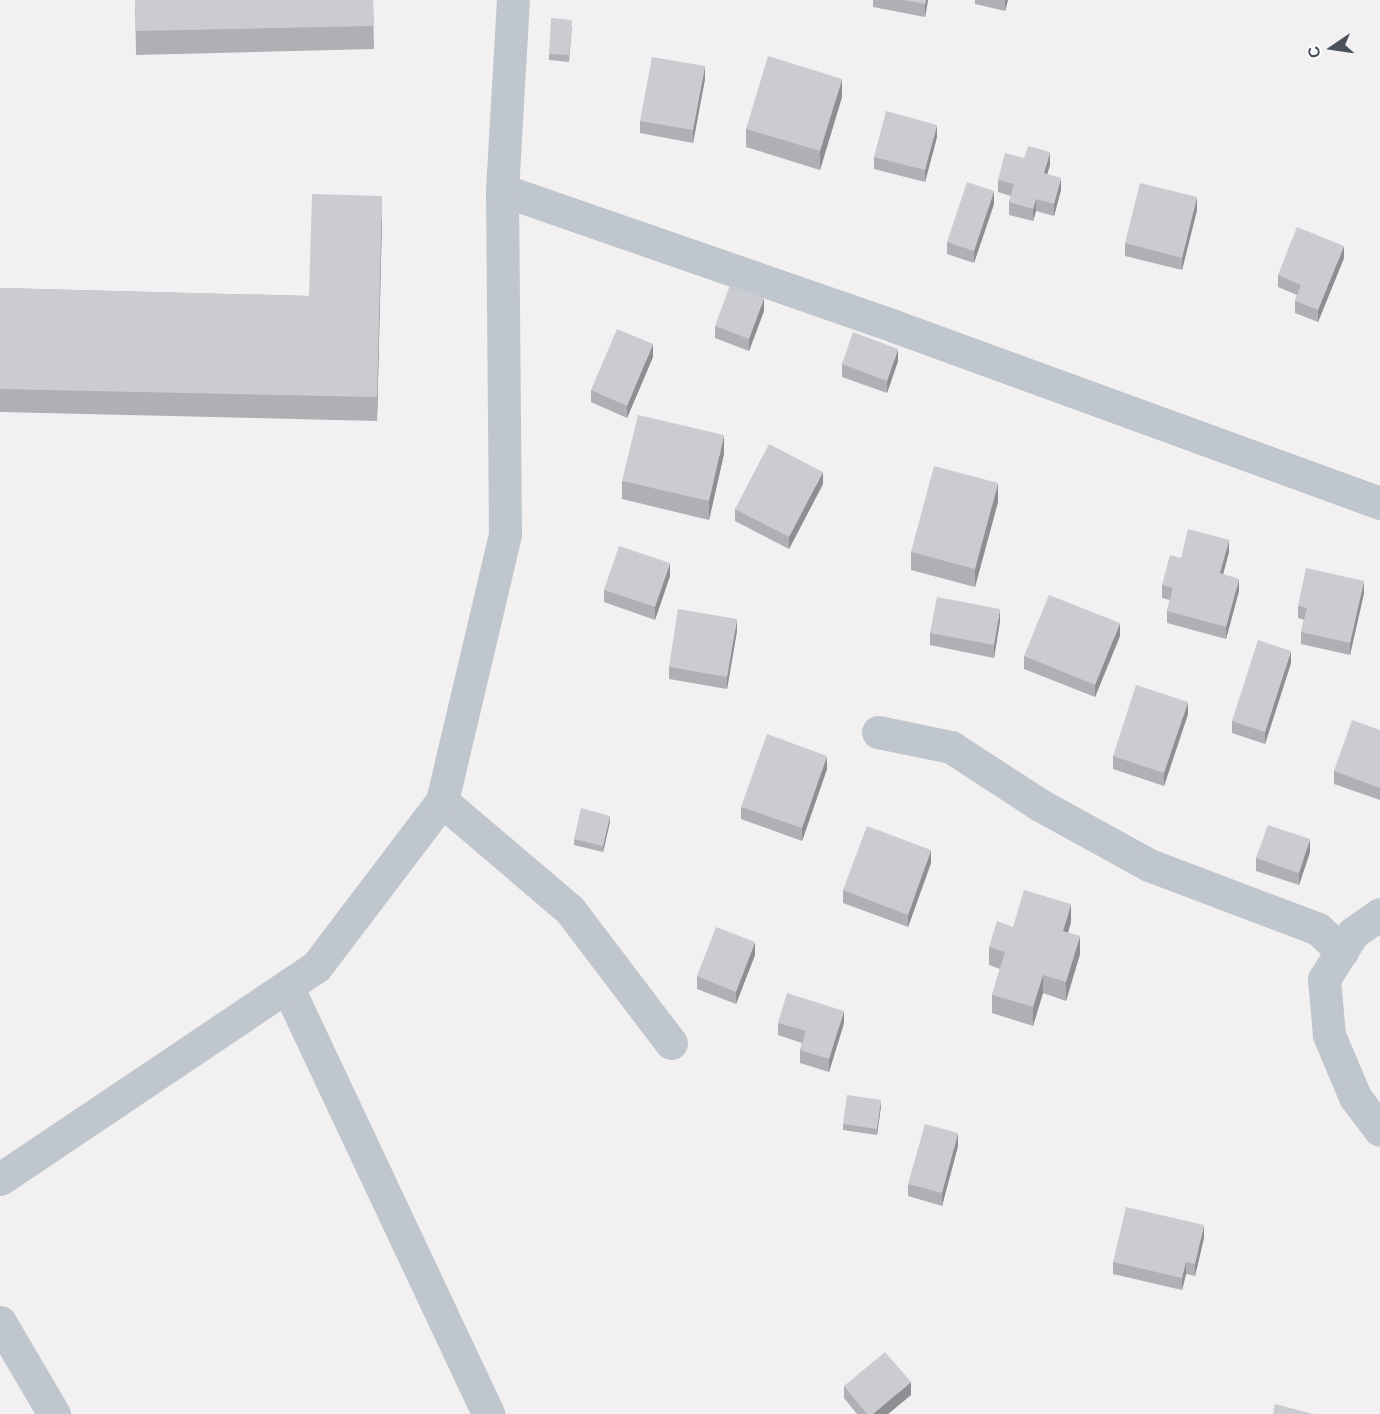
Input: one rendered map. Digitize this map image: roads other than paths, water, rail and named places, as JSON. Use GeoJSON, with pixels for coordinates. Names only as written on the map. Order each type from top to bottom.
{"type":"FeatureCollection","features":[{"type":"Feature","properties":{"kind":"street"},"geometry":{"type":"LineString","coordinates":[[0,1179],[316,967],[442,801],[505,534],[502,190],[513,0]]}},
{"type":"Feature","properties":{"kind":"street"},"geometry":{"type":"LineString","coordinates":[[502,190],[894,326],[1380,503]]}},
{"type":"Feature","properties":{"kind":"street"},"geometry":{"type":"LineString","coordinates":[[878,732],[951,747],[1040,804],[1149,865],[1318,929],[1342,951]]}},
{"type":"Feature","properties":{"kind":"street"},"geometry":{"type":"LineString","coordinates":[[442,801],[570,910],[671,1043]]}},
{"type":"Feature","properties":{"kind":"street"},"geometry":{"type":"LineString","coordinates":[[1380,914],[1353,933],[1324,979],[1329,1035],[1356,1097],[1380,1130]]}},
{"type":"Feature","properties":{"kind":"street"},"geometry":{"type":"LineString","coordinates":[[287,986],[488,1414]]}},
{"type":"Feature","properties":{"kind":"street"},"geometry":{"type":"LineString","coordinates":[[0,1322],[54,1414]]}}]}
